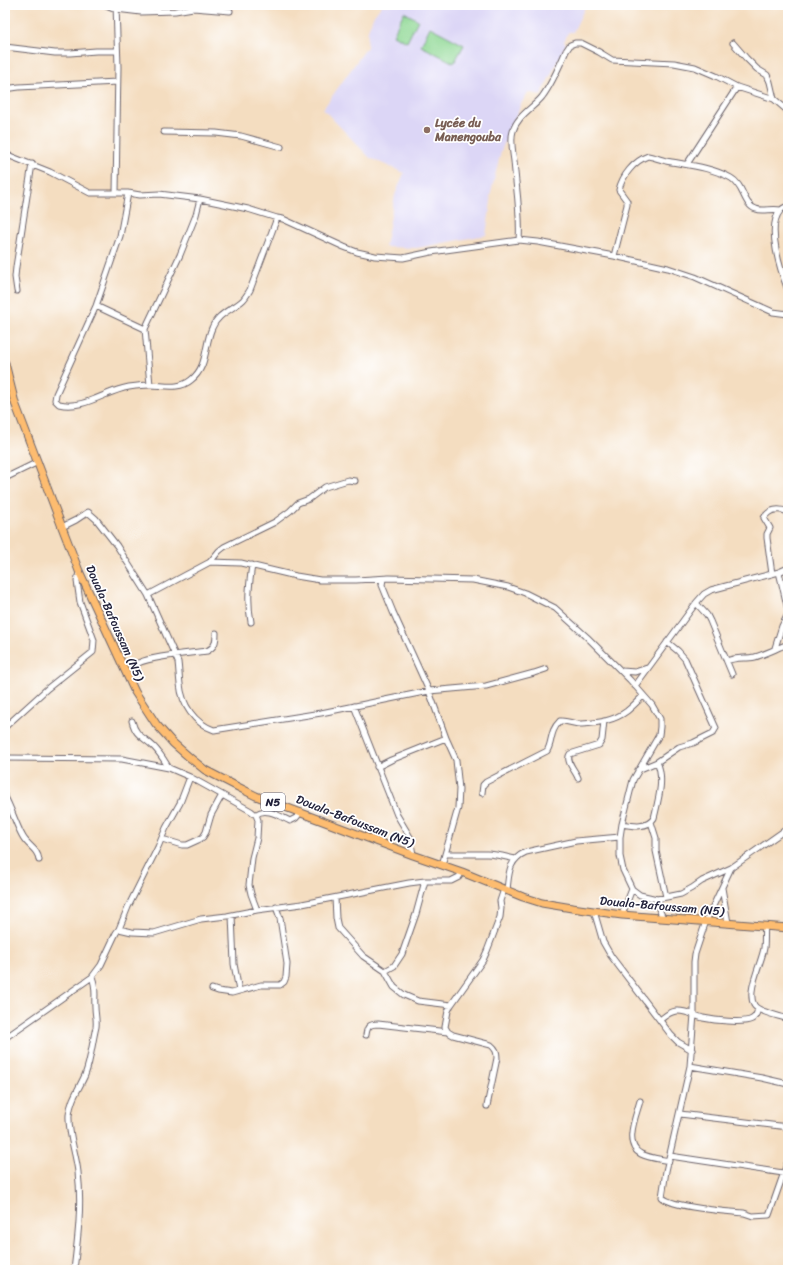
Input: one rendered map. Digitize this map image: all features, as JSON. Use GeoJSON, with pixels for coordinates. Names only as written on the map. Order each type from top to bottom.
{"type":"FeatureCollection","features":[{"type":"Feature","properties":{"kind":"highway","name":"Douala-Bafoussam (N5)"},"geometry":{"type":"LineString","coordinates":[[5,363],[15,403],[62,527],[80,571],[135,692],[156,724],[173,744],[205,770],[256,796],[542,903],[622,915],[788,928]]}},
{"type":"Feature","properties":{"kind":"street"},"geometry":{"type":"LineString","coordinates":[[106,5],[141,12],[175,11],[193,8],[230,11]]}},
{"type":"Feature","properties":{"kind":"street"},"geometry":{"type":"LineString","coordinates":[[116,7],[116,193]]}},
{"type":"Feature","properties":{"kind":"street"},"geometry":{"type":"LineString","coordinates":[[519,240],[520,225],[512,134],[516,124],[542,96],[570,45],[581,43],[612,60],[674,63],[688,66],[738,87],[774,99],[788,111]]}},
{"type":"Feature","properties":{"kind":"street"},"geometry":{"type":"LineString","coordinates":[[733,43],[757,69],[767,75],[774,99]]}},
{"type":"Feature","properties":{"kind":"street"},"geometry":{"type":"LineString","coordinates":[[5,47],[62,53],[96,50],[117,51]]}},
{"type":"Feature","properties":{"kind":"street"},"geometry":{"type":"LineString","coordinates":[[5,89],[117,82]]}},
{"type":"Feature","properties":{"kind":"street"},"geometry":{"type":"LineString","coordinates":[[687,164],[738,87]]}},
{"type":"Feature","properties":{"kind":"street"},"geometry":{"type":"LineString","coordinates":[[164,132],[216,133],[241,136],[281,147]]}},
{"type":"Feature","properties":{"kind":"street"},"geometry":{"type":"LineString","coordinates":[[5,154],[32,164],[90,193],[159,194],[200,198],[283,219],[344,247],[375,256],[403,258],[431,252],[519,240],[538,242],[668,268],[688,275],[773,312],[788,314]]}},
{"type":"Feature","properties":{"kind":"street"},"geometry":{"type":"LineString","coordinates":[[614,256],[627,205],[625,197],[619,190],[620,185],[635,163],[648,156],[707,169],[731,178],[740,187],[746,200],[751,206],[762,210],[774,208],[780,210]]}},
{"type":"Feature","properties":{"kind":"street"},"geometry":{"type":"LineString","coordinates":[[18,291],[15,277],[16,267],[32,164]]}},
{"type":"Feature","properties":{"kind":"street"},"geometry":{"type":"LineString","coordinates":[[128,193],[120,236],[96,306],[56,394],[55,400],[65,406],[83,404],[129,387],[150,385],[178,386],[191,381],[201,371],[204,364],[208,337],[216,320],[224,312],[242,300],[250,290],[277,218]]}},
{"type":"Feature","properties":{"kind":"street"},"geometry":{"type":"LineString","coordinates":[[150,385],[144,329],[180,255],[196,215],[200,198]]}},
{"type":"Feature","properties":{"kind":"street"},"geometry":{"type":"LineString","coordinates":[[788,206],[780,210],[776,222],[774,239],[788,289]]}},
{"type":"Feature","properties":{"kind":"street"},"geometry":{"type":"LineString","coordinates":[[96,306],[144,329]]}},
{"type":"Feature","properties":{"kind":"street"},"geometry":{"type":"LineString","coordinates":[[5,478],[38,462]]}},
{"type":"Feature","properties":{"kind":"street"},"geometry":{"type":"LineString","coordinates":[[148,595],[210,562],[224,547],[275,522],[298,503],[309,500],[325,487],[348,480],[355,481]]}},
{"type":"Feature","properties":{"kind":"street"},"geometry":{"type":"LineString","coordinates":[[772,574],[767,538],[770,528],[764,518],[767,513],[774,510],[788,512]]}},
{"type":"Feature","properties":{"kind":"street"},"geometry":{"type":"LineString","coordinates":[[62,527],[88,512],[96,519],[117,546],[148,595],[175,655],[180,672],[179,683],[181,693],[188,711],[196,720],[206,727],[214,730],[321,713],[429,691],[486,686],[546,669]]}},
{"type":"Feature","properties":{"kind":"street"},"geometry":{"type":"LineString","coordinates":[[210,562],[241,563],[320,580],[473,580],[508,587],[525,593],[555,608],[621,671],[657,713],[660,719],[659,735],[638,770],[630,790],[620,837],[620,856],[623,870],[632,889],[640,895],[657,899],[682,894],[702,881],[731,868],[788,828]]}},
{"type":"Feature","properties":{"kind":"street"},"geometry":{"type":"LineString","coordinates":[[251,622],[248,606],[248,595],[252,565]]}},
{"type":"Feature","properties":{"kind":"street"},"geometry":{"type":"LineString","coordinates":[[635,686],[704,594],[711,590],[779,572],[788,568]]}},
{"type":"Feature","properties":{"kind":"street"},"geometry":{"type":"LineString","coordinates":[[5,727],[48,688],[93,652],[94,640],[80,602],[77,581],[80,571]]}},
{"type":"Feature","properties":{"kind":"street"},"geometry":{"type":"LineString","coordinates":[[779,572],[788,610]]}},
{"type":"Feature","properties":{"kind":"street"},"geometry":{"type":"LineString","coordinates":[[383,579],[382,585],[391,609],[429,691],[446,738],[456,760],[459,789],[458,808],[442,865]]}},
{"type":"Feature","properties":{"kind":"street"},"geometry":{"type":"LineString","coordinates":[[696,603],[707,615],[732,674]]}},
{"type":"Feature","properties":{"kind":"street"},"geometry":{"type":"LineString","coordinates":[[776,648],[782,626],[788,614]]}},
{"type":"Feature","properties":{"kind":"street"},"geometry":{"type":"LineString","coordinates":[[135,666],[138,662],[148,659],[207,651],[212,649],[216,640],[216,633]]}},
{"type":"Feature","properties":{"kind":"street"},"geometry":{"type":"LineString","coordinates":[[638,770],[657,762],[679,747],[693,743],[713,733],[716,728],[685,659],[667,642]]}},
{"type":"Feature","properties":{"kind":"street"},"geometry":{"type":"LineString","coordinates":[[727,661],[736,658],[753,657],[788,644]]}},
{"type":"Feature","properties":{"kind":"street"},"geometry":{"type":"LineString","coordinates":[[621,671],[635,672],[648,668]]}},
{"type":"Feature","properties":{"kind":"street"},"geometry":{"type":"LineString","coordinates":[[482,793],[483,785],[486,782],[547,751],[552,734],[560,721],[581,724],[604,721],[620,716],[643,696]]}},
{"type":"Feature","properties":{"kind":"street"},"geometry":{"type":"LineString","coordinates":[[354,706],[396,815],[410,837],[412,855]]}},
{"type":"Feature","properties":{"kind":"street"},"geometry":{"type":"LineString","coordinates":[[132,721],[134,730],[161,754],[169,768]]}},
{"type":"Feature","properties":{"kind":"street"},"geometry":{"type":"LineString","coordinates":[[578,778],[568,761],[568,758],[570,754],[599,745],[602,740],[604,721]]}},
{"type":"Feature","properties":{"kind":"street"},"geometry":{"type":"LineString","coordinates":[[377,767],[446,738]]}},
{"type":"Feature","properties":{"kind":"street"},"geometry":{"type":"LineString","coordinates":[[5,758],[122,759],[169,768],[190,777],[251,811],[256,815],[258,820],[257,838],[252,858],[249,885],[250,894],[257,910]]}},
{"type":"Feature","properties":{"kind":"street"},"geometry":{"type":"LineString","coordinates":[[622,824],[639,826],[646,825],[651,822],[655,812],[661,781],[657,762]]}},
{"type":"Feature","properties":{"kind":"street"},"geometry":{"type":"LineString","coordinates":[[5,1038],[92,977],[101,965],[116,933],[120,929],[128,907],[166,828],[180,803],[190,777]]}},
{"type":"Feature","properties":{"kind":"street"},"geometry":{"type":"LineString","coordinates":[[788,791],[788,798]]}},
{"type":"Feature","properties":{"kind":"street"},"geometry":{"type":"LineString","coordinates":[[162,839],[187,845],[203,837],[211,814],[222,795]]}},
{"type":"Feature","properties":{"kind":"street"},"geometry":{"type":"LineString","coordinates":[[5,797],[23,837],[26,842],[37,852],[39,860]]}},
{"type":"Feature","properties":{"kind":"street"},"geometry":{"type":"LineString","coordinates":[[256,815],[258,813],[266,812],[290,821],[296,818],[301,812]]}},
{"type":"Feature","properties":{"kind":"street"},"geometry":{"type":"LineString","coordinates":[[651,822],[656,838],[656,850],[666,897]]}},
{"type":"Feature","properties":{"kind":"street"},"geometry":{"type":"LineString","coordinates":[[448,1032],[445,1026],[446,1018],[451,1005],[483,960],[500,917],[500,901],[506,890],[510,868],[518,855],[546,847],[576,841],[620,837]]}},
{"type":"Feature","properties":{"kind":"street"},"geometry":{"type":"LineString","coordinates":[[445,854],[487,854],[501,855],[515,859]]}},
{"type":"Feature","properties":{"kind":"street"},"geometry":{"type":"LineString","coordinates":[[731,868],[706,921],[695,954],[694,1014],[690,1066],[661,1195],[663,1199],[681,1205],[744,1213],[753,1216],[769,1215],[788,1161]]}},
{"type":"Feature","properties":{"kind":"street"},"geometry":{"type":"LineString","coordinates":[[120,929],[132,932],[154,933],[201,919],[302,904],[409,883],[424,881],[451,881],[459,878],[462,872]]}},
{"type":"Feature","properties":{"kind":"street"},"geometry":{"type":"LineString","coordinates":[[385,971],[394,966],[402,954],[416,914],[424,881]]}},
{"type":"Feature","properties":{"kind":"street"},"geometry":{"type":"LineString","coordinates":[[722,888],[728,923]]}},
{"type":"Feature","properties":{"kind":"street"},"geometry":{"type":"LineString","coordinates":[[622,915],[632,889]]}},
{"type":"Feature","properties":{"kind":"street"},"geometry":{"type":"LineString","coordinates":[[335,898],[338,928],[363,956],[385,971],[394,987],[408,998],[418,1001],[451,1005]]}},
{"type":"Feature","properties":{"kind":"street"},"geometry":{"type":"LineString","coordinates":[[657,899],[663,918]]}},
{"type":"Feature","properties":{"kind":"street"},"geometry":{"type":"LineString","coordinates":[[212,989],[232,993],[261,985],[280,985],[284,982],[287,968],[285,948],[280,918],[276,907]]}},
{"type":"Feature","properties":{"kind":"street"},"geometry":{"type":"LineString","coordinates":[[594,911],[603,942],[611,956],[671,1035],[678,1042],[692,1050]]}},
{"type":"Feature","properties":{"kind":"street"},"geometry":{"type":"LineString","coordinates":[[232,915],[234,964],[239,991]]}},
{"type":"Feature","properties":{"kind":"street"},"geometry":{"type":"LineString","coordinates":[[764,926],[764,947],[752,991],[752,1000],[758,1009],[788,1019]]}},
{"type":"Feature","properties":{"kind":"street"},"geometry":{"type":"LineString","coordinates":[[74,1270],[80,1196],[78,1171],[70,1130],[69,1116],[73,1098],[87,1068],[97,1022],[95,1006],[96,991],[92,977]]}},
{"type":"Feature","properties":{"kind":"street"},"geometry":{"type":"LineString","coordinates":[[660,1020],[670,1012],[677,1011],[687,1012],[713,1020],[743,1021],[753,1018],[757,1014],[758,1009]]}},
{"type":"Feature","properties":{"kind":"street"},"geometry":{"type":"LineString","coordinates":[[366,1035],[368,1026],[371,1024],[378,1024],[448,1032],[460,1038],[491,1045],[497,1052],[497,1058],[487,1106]]}},
{"type":"Feature","properties":{"kind":"street"},"geometry":{"type":"LineString","coordinates":[[690,1066],[762,1078],[788,1084]]}},
{"type":"Feature","properties":{"kind":"street"},"geometry":{"type":"LineString","coordinates":[[640,1101],[633,1123],[631,1140],[635,1149],[640,1154],[645,1156],[783,1173]]}},
{"type":"Feature","properties":{"kind":"street"},"geometry":{"type":"LineString","coordinates":[[680,1114],[788,1127]]}},
{"type":"Feature","properties":{"kind":"shaded area","name":"Lycée du Manengouba"},"geometry":{"type":"Polygon","coordinates":[[[382,5],[586,5],[573,32],[569,32],[564,41],[566,44],[541,95],[528,92],[521,104],[501,151],[490,197],[491,201],[486,235],[417,248],[385,247],[395,195],[404,173],[370,158],[323,109],[367,47],[368,30],[373,17],[382,5]]]}},
{"type":"Feature","properties":{"kind":"green space"},"geometry":{"type":"Polygon","coordinates":[[[404,12],[418,20],[407,42],[393,35],[404,12]]]}},
{"type":"Feature","properties":{"kind":"green space"},"geometry":{"type":"Polygon","coordinates":[[[430,27],[464,45],[454,63],[421,46],[430,27]]]}},
{"type":"Feature","properties":{"kind":"place","name":"Lycée du Manengouba"},"geometry":{"type":"Point","coordinates":[427,130]}}]}
